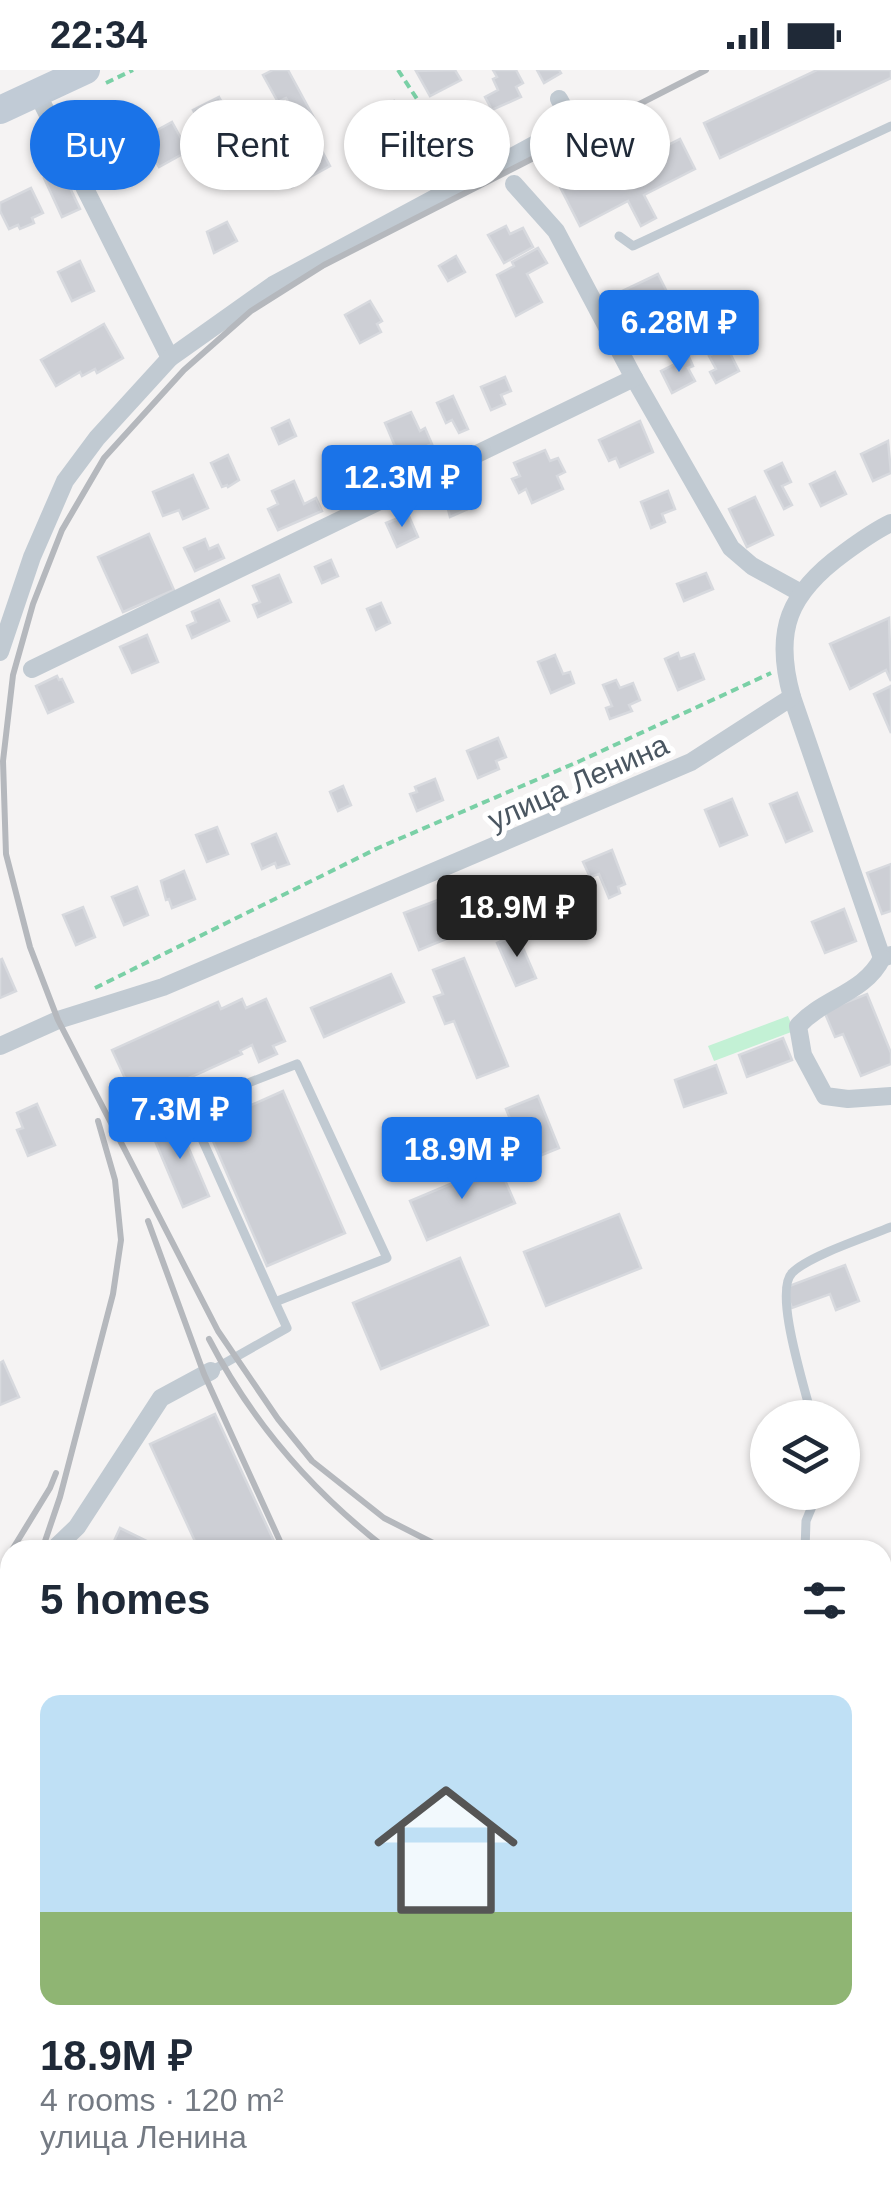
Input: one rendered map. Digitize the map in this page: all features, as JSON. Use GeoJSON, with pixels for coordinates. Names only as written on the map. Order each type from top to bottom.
{"type":"FeatureCollection","features":[{"type":"Feature","properties":{"kind":"main road"},"geometry":{"type":"LineString","coordinates":[[0,110],[86,70]]}},
{"type":"Feature","properties":{"kind":"street"},"geometry":{"type":"LineString","coordinates":[[37,92],[170,358]]}},
{"type":"Feature","properties":{"kind":"street"},"geometry":{"type":"LineString","coordinates":[[510,158],[545,139],[564,108],[559,99]]}},
{"type":"Feature","properties":{"kind":"street"},"geometry":{"type":"LineString","coordinates":[[514,184],[556,231],[731,548],[752,566],[799,592]]}},
{"type":"Feature","properties":{"kind":"street"},"geometry":{"type":"LineString","coordinates":[[0,652],[32,557],[65,481],[97,438],[170,358],[272,285],[449,190]]}},
{"type":"Feature","properties":{"kind":"street"},"geometry":{"type":"LineString","coordinates":[[32,669],[634,378]]}},
{"type":"Feature","properties":{"kind":"street"},"geometry":{"type":"LineString","coordinates":[[891,523],[824,568],[799,592],[789,611],[784,667],[886,956],[874,974],[810,1013],[798,1026],[802,1055],[824,1096],[891,1096]]}},
{"type":"Feature","properties":{"kind":"street","name":"улица Ленина"},"geometry":{"type":"LineString","coordinates":[[0,1046],[58,1020],[163,987],[691,762],[792,697]]}},
{"type":"Feature","properties":{"kind":"street"},"geometry":{"type":"LineString","coordinates":[[63,1540],[77,1527],[160,1398],[210,1370]]}},
{"type":"Feature","properties":{"kind":"lane"},"geometry":{"type":"LineString","coordinates":[[619,236],[632,246],[891,126]]}},
{"type":"Feature","properties":{"kind":"lane"},"geometry":{"type":"LineString","coordinates":[[210,1370],[287,1328],[193,1119],[207,1099],[297,1064],[387,1258],[276,1302]]}},
{"type":"Feature","properties":{"kind":"lane"},"geometry":{"type":"LineString","coordinates":[[808,1400],[786,1307],[786,1281],[793,1271],[814,1260],[891,1227]]}},
{"type":"Feature","properties":{"kind":"lane"},"geometry":{"type":"LineString","coordinates":[[805,1540],[811,1510]]}},
{"type":"Feature","properties":{"kind":"path"},"geometry":{"type":"LineString","coordinates":[[398,70],[418,100]]}},
{"type":"Feature","properties":{"kind":"path"},"geometry":{"type":"LineString","coordinates":[[94,988],[378,848],[784,667]]}},
{"type":"Feature","properties":{"kind":"green space"},"geometry":{"type":"Polygon","coordinates":[[[788,1016],[794,1031],[714,1061],[708,1046],[788,1016]]]}},
{"type":"Feature","properties":{"kind":"building"},"geometry":{"type":"Polygon","coordinates":[[[288,70],[304,100],[277,100],[263,75],[288,70]]]}},
{"type":"Feature","properties":{"kind":"building"},"geometry":{"type":"Polygon","coordinates":[[[455,70],[461,80],[430,96],[416,71],[455,70]]]}},
{"type":"Feature","properties":{"kind":"building"},"geometry":{"type":"Polygon","coordinates":[[[493,70],[516,70],[523,83],[516,87],[521,97],[510,102],[487,100],[485,97],[498,90],[493,79],[497,77],[493,70]]]}},
{"type":"Feature","properties":{"kind":"building"},"geometry":{"type":"Polygon","coordinates":[[[537,70],[559,70],[561,73],[544,83],[537,70]]]}},
{"type":"Feature","properties":{"kind":"building"},"geometry":{"type":"Polygon","coordinates":[[[817,70],[891,70],[891,78],[720,158],[704,123],[817,70]]]}},
{"type":"Feature","properties":{"kind":"building"},"geometry":{"type":"Polygon","coordinates":[[[172,122],[180,136],[180,155],[160,166],[160,129],[172,122]]]}},
{"type":"Feature","properties":{"kind":"building"},"geometry":{"type":"Polygon","coordinates":[[[680,139],[695,169],[670,182],[670,144],[680,139]]]}},
{"type":"Feature","properties":{"kind":"building"},"geometry":{"type":"Polygon","coordinates":[[[30,188],[43,213],[32,218],[34,223],[9,229],[0,203],[30,188]]]}},
{"type":"Feature","properties":{"kind":"building"},"geometry":{"type":"Polygon","coordinates":[[[50,190],[71,190],[80,209],[62,217],[50,190]]]}},
{"type":"Feature","properties":{"kind":"building"},"geometry":{"type":"Polygon","coordinates":[[[562,190],[654,190],[644,195],[656,218],[641,226],[628,201],[580,226],[562,190]]]}},
{"type":"Feature","properties":{"kind":"building"},"geometry":{"type":"Polygon","coordinates":[[[227,222],[237,241],[214,253],[207,232],[227,222]]]}},
{"type":"Feature","properties":{"kind":"building"},"geometry":{"type":"Polygon","coordinates":[[[506,226],[510,234],[523,228],[533,247],[504,263],[488,235],[506,226]]]}},
{"type":"Feature","properties":{"kind":"building"},"geometry":{"type":"Polygon","coordinates":[[[538,248],[547,263],[527,274],[542,302],[516,316],[497,275],[538,248]]]}},
{"type":"Feature","properties":{"kind":"building"},"geometry":{"type":"Polygon","coordinates":[[[456,256],[465,272],[448,281],[439,266],[456,256]]]}},
{"type":"Feature","properties":{"kind":"building"},"geometry":{"type":"Polygon","coordinates":[[[80,261],[94,291],[72,301],[58,272],[80,261]]]}},
{"type":"Feature","properties":{"kind":"building"},"geometry":{"type":"Polygon","coordinates":[[[658,274],[679,316],[643,333],[622,291],[658,274]]]}},
{"type":"Feature","properties":{"kind":"building"},"geometry":{"type":"Polygon","coordinates":[[[370,301],[382,321],[377,324],[381,332],[360,343],[345,315],[370,301]]]}},
{"type":"Feature","properties":{"kind":"building"},"geometry":{"type":"Polygon","coordinates":[[[104,324],[123,358],[97,373],[95,369],[82,376],[80,372],[56,386],[41,360],[104,324]]]}},
{"type":"Feature","properties":{"kind":"building"},"geometry":{"type":"Polygon","coordinates":[[[727,347],[739,371],[716,383],[710,372],[716,369],[709,356],[727,347]]]}},
{"type":"Feature","properties":{"kind":"building"},"geometry":{"type":"Polygon","coordinates":[[[689,357],[693,366],[688,368],[695,381],[672,393],[661,371],[689,357]]]}},
{"type":"Feature","properties":{"kind":"building"},"geometry":{"type":"Polygon","coordinates":[[[505,377],[511,391],[501,395],[505,404],[491,410],[481,387],[505,377]]]}},
{"type":"Feature","properties":{"kind":"building"},"geometry":{"type":"Polygon","coordinates":[[[453,396],[468,429],[459,433],[452,420],[446,423],[437,403],[453,396]]]}},
{"type":"Feature","properties":{"kind":"building"},"geometry":{"type":"Polygon","coordinates":[[[411,412],[432,444],[400,458],[385,423],[411,412]]]}},
{"type":"Feature","properties":{"kind":"building"},"geometry":{"type":"Polygon","coordinates":[[[289,420],[296,436],[279,444],[272,428],[289,420]]]}},
{"type":"Feature","properties":{"kind":"building"},"geometry":{"type":"Polygon","coordinates":[[[640,421],[653,452],[620,467],[616,458],[609,461],[599,440],[640,421]]]}},
{"type":"Feature","properties":{"kind":"building"},"geometry":{"type":"Polygon","coordinates":[[[888,441],[891,473],[873,481],[861,454],[888,441]]]}},
{"type":"Feature","properties":{"kind":"building"},"geometry":{"type":"Polygon","coordinates":[[[545,450],[550,461],[558,458],[565,472],[557,476],[563,489],[532,503],[526,489],[519,493],[512,479],[520,476],[514,463],[545,450]]]}},
{"type":"Feature","properties":{"kind":"building"},"geometry":{"type":"Polygon","coordinates":[[[228,455],[239,480],[222,487],[211,463],[228,455]]]}},
{"type":"Feature","properties":{"kind":"building"},"geometry":{"type":"Polygon","coordinates":[[[782,463],[791,482],[782,486],[792,505],[784,509],[765,471],[782,463]]]}},
{"type":"Feature","properties":{"kind":"building"},"geometry":{"type":"Polygon","coordinates":[[[835,472],[846,494],[821,506],[810,484],[835,472]]]}},
{"type":"Feature","properties":{"kind":"building"},"geometry":{"type":"Polygon","coordinates":[[[193,475],[208,508],[183,519],[179,510],[163,516],[153,492],[193,475]]]}},
{"type":"Feature","properties":{"kind":"building"},"geometry":{"type":"Polygon","coordinates":[[[294,481],[304,504],[316,498],[322,511],[278,530],[268,509],[278,504],[272,491],[294,481]]]}},
{"type":"Feature","properties":{"kind":"building"},"geometry":{"type":"Polygon","coordinates":[[[467,483],[477,505],[450,517],[444,493],[467,483]]]}},
{"type":"Feature","properties":{"kind":"building"},"geometry":{"type":"Polygon","coordinates":[[[668,491],[675,509],[662,514],[665,522],[651,528],[641,502],[668,491]]]}},
{"type":"Feature","properties":{"kind":"building"},"geometry":{"type":"Polygon","coordinates":[[[755,497],[773,535],[747,547],[729,509],[755,497]]]}},
{"type":"Feature","properties":{"kind":"building"},"geometry":{"type":"Polygon","coordinates":[[[408,514],[418,537],[397,547],[386,523],[408,514]]]}},
{"type":"Feature","properties":{"kind":"building"},"geometry":{"type":"Polygon","coordinates":[[[149,534],[174,590],[123,612],[98,557],[149,534]]]}},
{"type":"Feature","properties":{"kind":"building"},"geometry":{"type":"Polygon","coordinates":[[[205,539],[209,549],[218,545],[224,558],[195,571],[184,548],[205,539]]]}},
{"type":"Feature","properties":{"kind":"building"},"geometry":{"type":"Polygon","coordinates":[[[331,560],[338,576],[322,583],[315,567],[331,560]]]}},
{"type":"Feature","properties":{"kind":"building"},"geometry":{"type":"Polygon","coordinates":[[[706,573],[713,589],[684,601],[677,584],[706,573]]]}},
{"type":"Feature","properties":{"kind":"building"},"geometry":{"type":"Polygon","coordinates":[[[279,575],[291,602],[258,617],[253,605],[260,602],[253,586],[279,575]]]}},
{"type":"Feature","properties":{"kind":"building"},"geometry":{"type":"Polygon","coordinates":[[[219,600],[229,621],[192,638],[187,626],[196,622],[192,612],[219,600]]]}},
{"type":"Feature","properties":{"kind":"building"},"geometry":{"type":"Polygon","coordinates":[[[381,603],[390,623],[376,630],[367,609],[381,603]]]}},
{"type":"Feature","properties":{"kind":"building"},"geometry":{"type":"Polygon","coordinates":[[[889,618],[891,681],[886,670],[850,689],[830,644],[889,618]]]}},
{"type":"Feature","properties":{"kind":"building"},"geometry":{"type":"Polygon","coordinates":[[[147,635],[158,662],[132,673],[120,647],[147,635]]]}},
{"type":"Feature","properties":{"kind":"building"},"geometry":{"type":"Polygon","coordinates":[[[678,653],[680,659],[694,654],[704,679],[678,690],[665,659],[678,653]]]}},
{"type":"Feature","properties":{"kind":"building"},"geometry":{"type":"Polygon","coordinates":[[[555,655],[563,674],[570,672],[574,683],[551,693],[538,662],[555,655]]]}},
{"type":"Feature","properties":{"kind":"building"},"geometry":{"type":"Polygon","coordinates":[[[57,676],[73,702],[48,713],[36,686],[57,676]]]}},
{"type":"Feature","properties":{"kind":"building"},"geometry":{"type":"Polygon","coordinates":[[[616,680],[620,688],[633,683],[640,700],[629,705],[632,711],[610,719],[606,708],[612,706],[603,685],[616,680]]]}},
{"type":"Feature","properties":{"kind":"building"},"geometry":{"type":"Polygon","coordinates":[[[891,686],[891,733],[874,694],[891,686]]]}},
{"type":"Feature","properties":{"kind":"building"},"geometry":{"type":"Polygon","coordinates":[[[498,738],[506,757],[496,761],[499,769],[478,778],[467,751],[498,738]]]}},
{"type":"Feature","properties":{"kind":"building"},"geometry":{"type":"Polygon","coordinates":[[[435,779],[443,800],[417,811],[410,794],[417,792],[415,787],[435,779]]]}},
{"type":"Feature","properties":{"kind":"building"},"geometry":{"type":"Polygon","coordinates":[[[343,786],[351,805],[338,811],[330,792],[343,786]]]}},
{"type":"Feature","properties":{"kind":"building"},"geometry":{"type":"Polygon","coordinates":[[[797,793],[812,831],[786,842],[770,804],[797,793]]]}},
{"type":"Feature","properties":{"kind":"building"},"geometry":{"type":"Polygon","coordinates":[[[732,799],[747,835],[720,846],[705,810],[732,799]]]}},
{"type":"Feature","properties":{"kind":"building"},"geometry":{"type":"Polygon","coordinates":[[[217,827],[228,854],[207,862],[196,835],[217,827]]]}},
{"type":"Feature","properties":{"kind":"building"},"geometry":{"type":"Polygon","coordinates":[[[276,834],[289,864],[277,868],[275,863],[262,869],[252,844],[276,834]]]}},
{"type":"Feature","properties":{"kind":"building"},"geometry":{"type":"Polygon","coordinates":[[[612,850],[625,884],[618,887],[620,893],[609,898],[599,874],[590,877],[583,862],[612,850]]]}},
{"type":"Feature","properties":{"kind":"building"},"geometry":{"type":"Polygon","coordinates":[[[891,864],[891,911],[882,914],[867,873],[891,864]]]}},
{"type":"Feature","properties":{"kind":"building"},"geometry":{"type":"Polygon","coordinates":[[[184,871],[195,899],[172,908],[161,881],[184,871]]]}},
{"type":"Feature","properties":{"kind":"building"},"geometry":{"type":"Polygon","coordinates":[[[137,887],[148,915],[124,925],[112,897],[137,887]]]}},
{"type":"Feature","properties":{"kind":"building"},"geometry":{"type":"Polygon","coordinates":[[[448,896],[463,932],[419,950],[404,913],[448,896]]]}},
{"type":"Feature","properties":{"kind":"building"},"geometry":{"type":"Polygon","coordinates":[[[83,907],[95,937],[76,945],[63,915],[83,907]]]}},
{"type":"Feature","properties":{"kind":"building"},"geometry":{"type":"Polygon","coordinates":[[[844,909],[856,941],[825,953],[812,922],[844,909]]]}},
{"type":"Feature","properties":{"kind":"building"},"geometry":{"type":"Polygon","coordinates":[[[517,934],[536,978],[516,986],[497,943],[517,934]]]}},
{"type":"Feature","properties":{"kind":"building"},"geometry":{"type":"Polygon","coordinates":[[[464,958],[508,1066],[477,1078],[454,1021],[445,1024],[434,997],[443,994],[433,970],[464,958]]]}},
{"type":"Feature","properties":{"kind":"building"},"geometry":{"type":"Polygon","coordinates":[[[0,960],[16,991],[0,998],[0,960]]]}},
{"type":"Feature","properties":{"kind":"building"},"geometry":{"type":"Polygon","coordinates":[[[391,974],[404,1002],[324,1037],[311,1008],[391,974]]]}},
{"type":"Feature","properties":{"kind":"building"},"geometry":{"type":"Polygon","coordinates":[[[867,994],[891,1053],[891,1064],[861,1076],[843,1034],[835,1037],[824,1011],[867,994]]]}},
{"type":"Feature","properties":{"kind":"building"},"geometry":{"type":"Polygon","coordinates":[[[242,999],[246,1008],[266,999],[285,1041],[273,1046],[277,1054],[259,1062],[252,1045],[240,1051],[242,1054],[136,1102],[112,1050],[218,1002],[221,1009],[242,999]]]}},
{"type":"Feature","properties":{"kind":"building"},"geometry":{"type":"Polygon","coordinates":[[[783,1038],[792,1060],[747,1077],[739,1055],[783,1038]]]}},
{"type":"Feature","properties":{"kind":"building"},"geometry":{"type":"Polygon","coordinates":[[[716,1065],[726,1093],[684,1107],[675,1080],[716,1065]]]}},
{"type":"Feature","properties":{"kind":"building"},"geometry":{"type":"Polygon","coordinates":[[[283,1091],[345,1233],[267,1266],[206,1125],[283,1091]]]}},
{"type":"Feature","properties":{"kind":"building"},"geometry":{"type":"Polygon","coordinates":[[[538,1096],[559,1148],[527,1161],[506,1109],[538,1096]]]}},
{"type":"Feature","properties":{"kind":"building"},"geometry":{"type":"Polygon","coordinates":[[[37,1104],[55,1145],[28,1156],[17,1130],[23,1128],[17,1113],[37,1104]]]}},
{"type":"Feature","properties":{"kind":"building"},"geometry":{"type":"Polygon","coordinates":[[[176,1118],[209,1196],[183,1207],[150,1129],[176,1118]]]}},
{"type":"Feature","properties":{"kind":"building"},"geometry":{"type":"Polygon","coordinates":[[[498,1164],[515,1203],[427,1240],[410,1201],[498,1164]]]}},
{"type":"Feature","properties":{"kind":"building"},"geometry":{"type":"Polygon","coordinates":[[[619,1214],[641,1268],[546,1306],[524,1252],[619,1214]]]}},
{"type":"Feature","properties":{"kind":"building"},"geometry":{"type":"Polygon","coordinates":[[[460,1258],[488,1325],[381,1369],[353,1303],[460,1258]]]}},
{"type":"Feature","properties":{"kind":"building"},"geometry":{"type":"Polygon","coordinates":[[[845,1265],[859,1301],[836,1310],[830,1294],[792,1308],[784,1288],[845,1265]]]}},
{"type":"Feature","properties":{"kind":"building"},"geometry":{"type":"Polygon","coordinates":[[[3,1361],[19,1397],[0,1405],[0,1363],[3,1361]]]}},
{"type":"Feature","properties":{"kind":"building"},"geometry":{"type":"Polygon","coordinates":[[[215,1414],[273,1540],[194,1540],[150,1444],[215,1414]]]}},
{"type":"Feature","properties":{"kind":"building"},"geometry":{"type":"Polygon","coordinates":[[[120,1528],[145,1540],[115,1540],[120,1528]]]}},
{"type":"Feature","properties":{"kind":"railway"},"geometry":{"type":"LineString","coordinates":[[427,1540],[384,1518],[312,1461],[278,1419],[218,1331],[58,1020],[30,947],[6,854],[3,761],[13,675],[33,604],[62,530],[104,458],[184,370],[251,311],[324,265],[706,70]]}},
{"type":"Feature","properties":{"kind":"railway"},"geometry":{"type":"LineString","coordinates":[[45,1540],[113,1294],[121,1240],[115,1180],[98,1121]]}},
{"type":"Feature","properties":{"kind":"railway"},"geometry":{"type":"LineString","coordinates":[[148,1221],[204,1374],[279,1540]]}},
{"type":"Feature","properties":{"kind":"railway"},"geometry":{"type":"LineString","coordinates":[[209,1339],[245,1400],[286,1455],[334,1505],[375,1540]]}},
{"type":"Feature","properties":{"kind":"railway"},"geometry":{"type":"LineString","coordinates":[[18,1540],[56,1473]]}}]}
